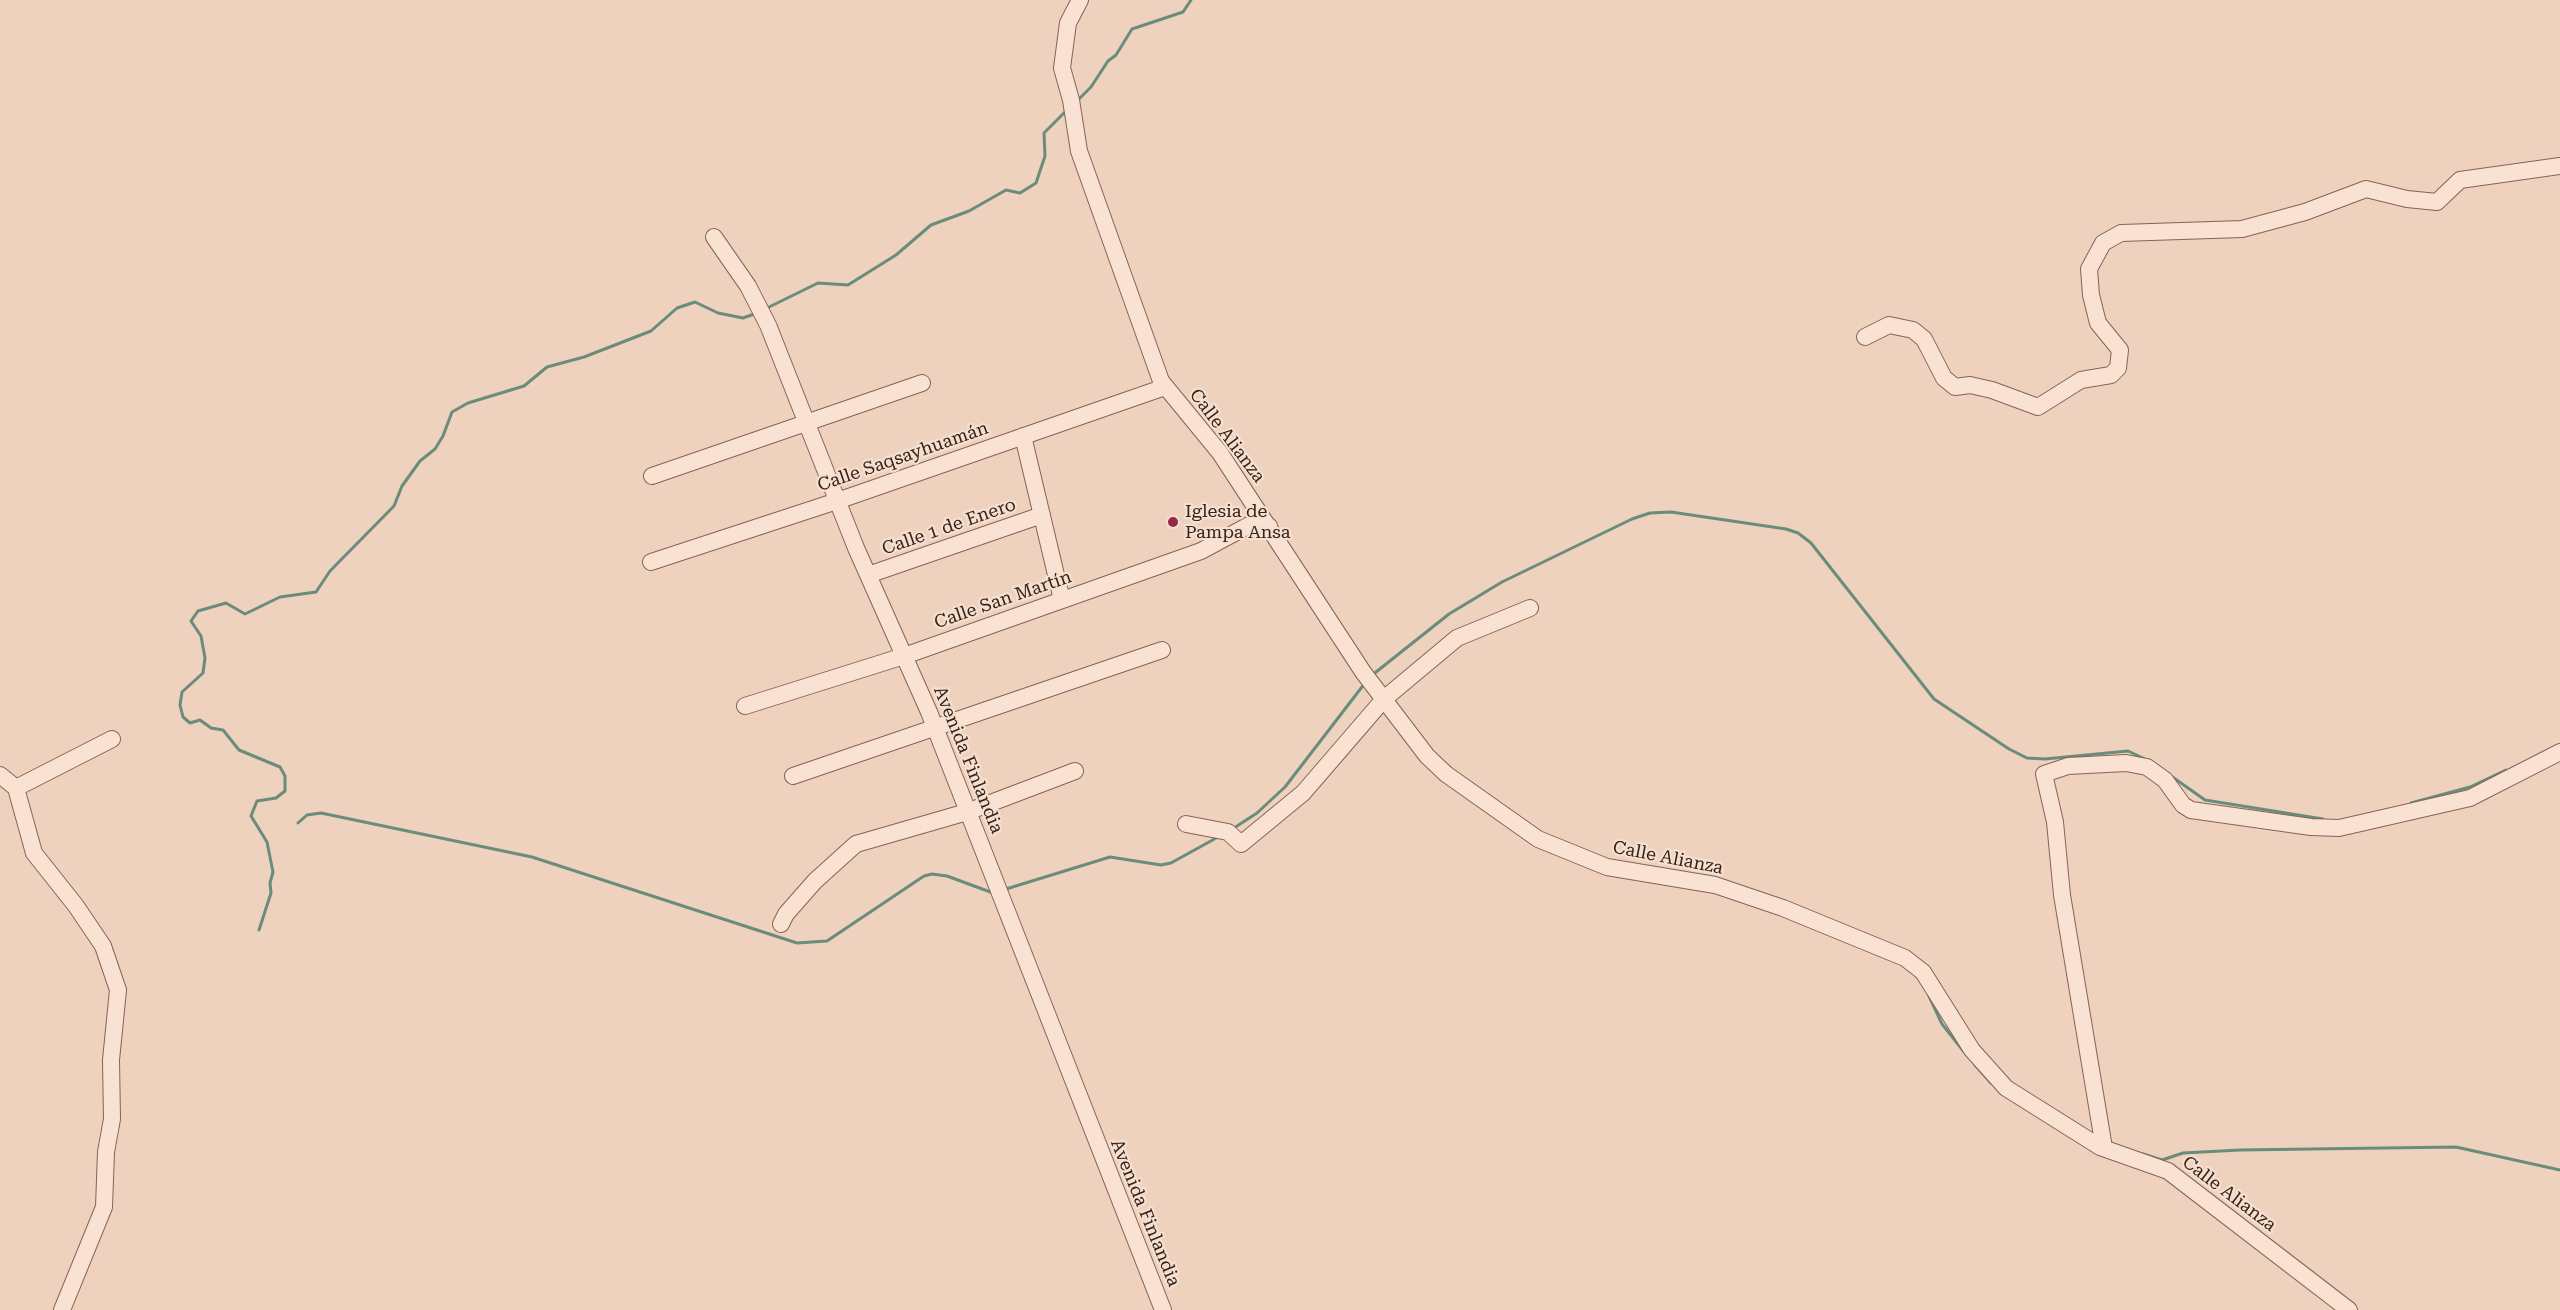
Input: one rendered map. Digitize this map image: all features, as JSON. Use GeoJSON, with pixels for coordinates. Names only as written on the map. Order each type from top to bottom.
{"type":"FeatureCollection","features":[{"type":"Feature","properties":{"kind":"street","name":"Calle Alianza"},"geometry":{"type":"LineString","coordinates":[[1080,0],[1068,23],[1062,68],[1071,100],[1079,151],[1165,387],[1220,453],[1363,672],[1427,756],[1446,774],[1538,839],[1607,867],[1715,885],[1784,908],[1905,957],[1923,972],[1972,1050],[2006,1088],[2104,1148],[2168,1171],[2349,1310]]}},
{"type":"Feature","properties":{"kind":"street"},"geometry":{"type":"LineString","coordinates":[[1865,337],[1889,325],[1913,330],[1924,339],[1944,378],[1955,387],[1970,385],[1992,390],[2038,407],[2081,380],[2111,375],[2118,368],[2120,350],[2098,323],[2091,295],[2089,269],[2103,243],[2121,233],[2242,229],[2305,212],[2366,189],[2407,199],[2437,202],[2460,180],[2560,166]]}},
{"type":"Feature","properties":{"kind":"street","name":"Avenida Finlandia"},"geometry":{"type":"LineString","coordinates":[[714,237],[748,286],[764,318],[837,501],[935,729],[1162,1310]]}},
{"type":"Feature","properties":{"kind":"street"},"geometry":{"type":"LineString","coordinates":[[652,476],[922,383]]}},
{"type":"Feature","properties":{"kind":"street","name":"Calle Saqsayhuamán"},"geometry":{"type":"LineString","coordinates":[[651,562],[837,501],[1165,387]]}},
{"type":"Feature","properties":{"kind":"street"},"geometry":{"type":"LineString","coordinates":[[1023,436],[1062,600]]}},
{"type":"Feature","properties":{"kind":"street","name":"Calle 1 de Enero"},"geometry":{"type":"LineString","coordinates":[[868,575],[1042,515]]}},
{"type":"Feature","properties":{"kind":"street","name":"Calle San Martín"},"geometry":{"type":"LineString","coordinates":[[745,706],[904,656],[1201,551],[1253,523],[1269,526]]}},
{"type":"Feature","properties":{"kind":"street"},"geometry":{"type":"LineString","coordinates":[[1186,824],[1228,832],[1241,844],[1304,793],[1384,699],[1457,638],[1530,608]]}},
{"type":"Feature","properties":{"kind":"street"},"geometry":{"type":"LineString","coordinates":[[793,776],[1162,650]]}},
{"type":"Feature","properties":{"kind":"street"},"geometry":{"type":"LineString","coordinates":[[16,788],[112,739]]}},
{"type":"Feature","properties":{"kind":"street"},"geometry":{"type":"LineString","coordinates":[[2104,1148],[2062,895],[2055,822],[2044,774],[2068,766],[2126,762],[2146,766],[2165,780],[2183,805],[2191,810],[2311,827],[2339,828],[2470,798],[2560,752]]}},
{"type":"Feature","properties":{"kind":"street"},"geometry":{"type":"LineString","coordinates":[[781,924],[786,914],[815,881],[856,844],[967,812],[1075,771]]}},
{"type":"Feature","properties":{"kind":"street"},"geometry":{"type":"LineString","coordinates":[[0,775],[16,788],[34,853],[76,906],[103,946],[118,990],[111,1060],[112,1119],[106,1152],[104,1207],[62,1310]]}},
{"type":"Feature","properties":{"kind":"waterway"},"geometry":{"type":"LineString","coordinates":[[1077,101],[1091,87],[1108,61],[1116,55],[1132,29],[1183,12],[1191,0]]}},
{"type":"Feature","properties":{"kind":"waterway"},"geometry":{"type":"LineString","coordinates":[[765,309],[818,283],[848,285],[896,255],[931,225],[969,211],[1006,190],[1020,193],[1036,183],[1045,156],[1044,133],[1066,111]]}},
{"type":"Feature","properties":{"kind":"waterway"},"geometry":{"type":"LineString","coordinates":[[259,930],[271,893],[270,883],[273,872],[267,842],[251,816],[257,801],[276,798],[285,791],[285,776],[280,767],[239,750],[223,730],[211,728],[200,720],[190,723],[183,717],[180,705],[182,692],[203,673],[205,658],[201,636],[191,621],[198,611],[226,603],[245,614],[280,597],[316,592],[330,571],[394,506],[402,486],[420,461],[435,449],[443,436],[452,412],[468,403],[524,386],[547,367],[584,357],[651,331],[677,308],[695,302],[718,313],[743,318],[757,313]]}},
{"type":"Feature","properties":{"kind":"waterway"},"geometry":{"type":"LineString","coordinates":[[1371,676],[1449,614],[1502,582],[1632,519],[1650,513],[1671,512],[1786,529],[1798,533],[1811,543],[1934,699],[2009,749],[2027,758],[2045,759],[2128,751],[2145,759]]}},
{"type":"Feature","properties":{"kind":"waterway"},"geometry":{"type":"LineString","coordinates":[[1234,828],[1257,813],[1285,787],[1365,683]]}},
{"type":"Feature","properties":{"kind":"waterway"},"geometry":{"type":"LineString","coordinates":[[2411,803],[2470,787],[2506,770]]}},
{"type":"Feature","properties":{"kind":"waterway"},"geometry":{"type":"LineString","coordinates":[[2171,776],[2205,800],[2323,819]]}},
{"type":"Feature","properties":{"kind":"waterway"},"geometry":{"type":"LineString","coordinates":[[298,823],[307,815],[321,813],[532,857],[797,943],[827,941],[924,876],[932,874],[947,876],[993,893]]}},
{"type":"Feature","properties":{"kind":"waterway"},"geometry":{"type":"LineString","coordinates":[[1006,889],[1110,857],[1161,865],[1171,863],[1218,837]]}},
{"type":"Feature","properties":{"kind":"waterway"},"geometry":{"type":"LineString","coordinates":[[1929,996],[1942,1024],[1965,1053]]}},
{"type":"Feature","properties":{"kind":"waterway"},"geometry":{"type":"LineString","coordinates":[[1975,1065],[1991,1083]]}},
{"type":"Feature","properties":{"kind":"waterway"},"geometry":{"type":"LineString","coordinates":[[2143,1154],[2162,1160],[2183,1153],[2240,1150],[2456,1147],[2560,1170]]}},
{"type":"Feature","properties":{"kind":"place","name":"Iglesia de Pampa Ansa"},"geometry":{"type":"Point","coordinates":[1173,522]}}]}
